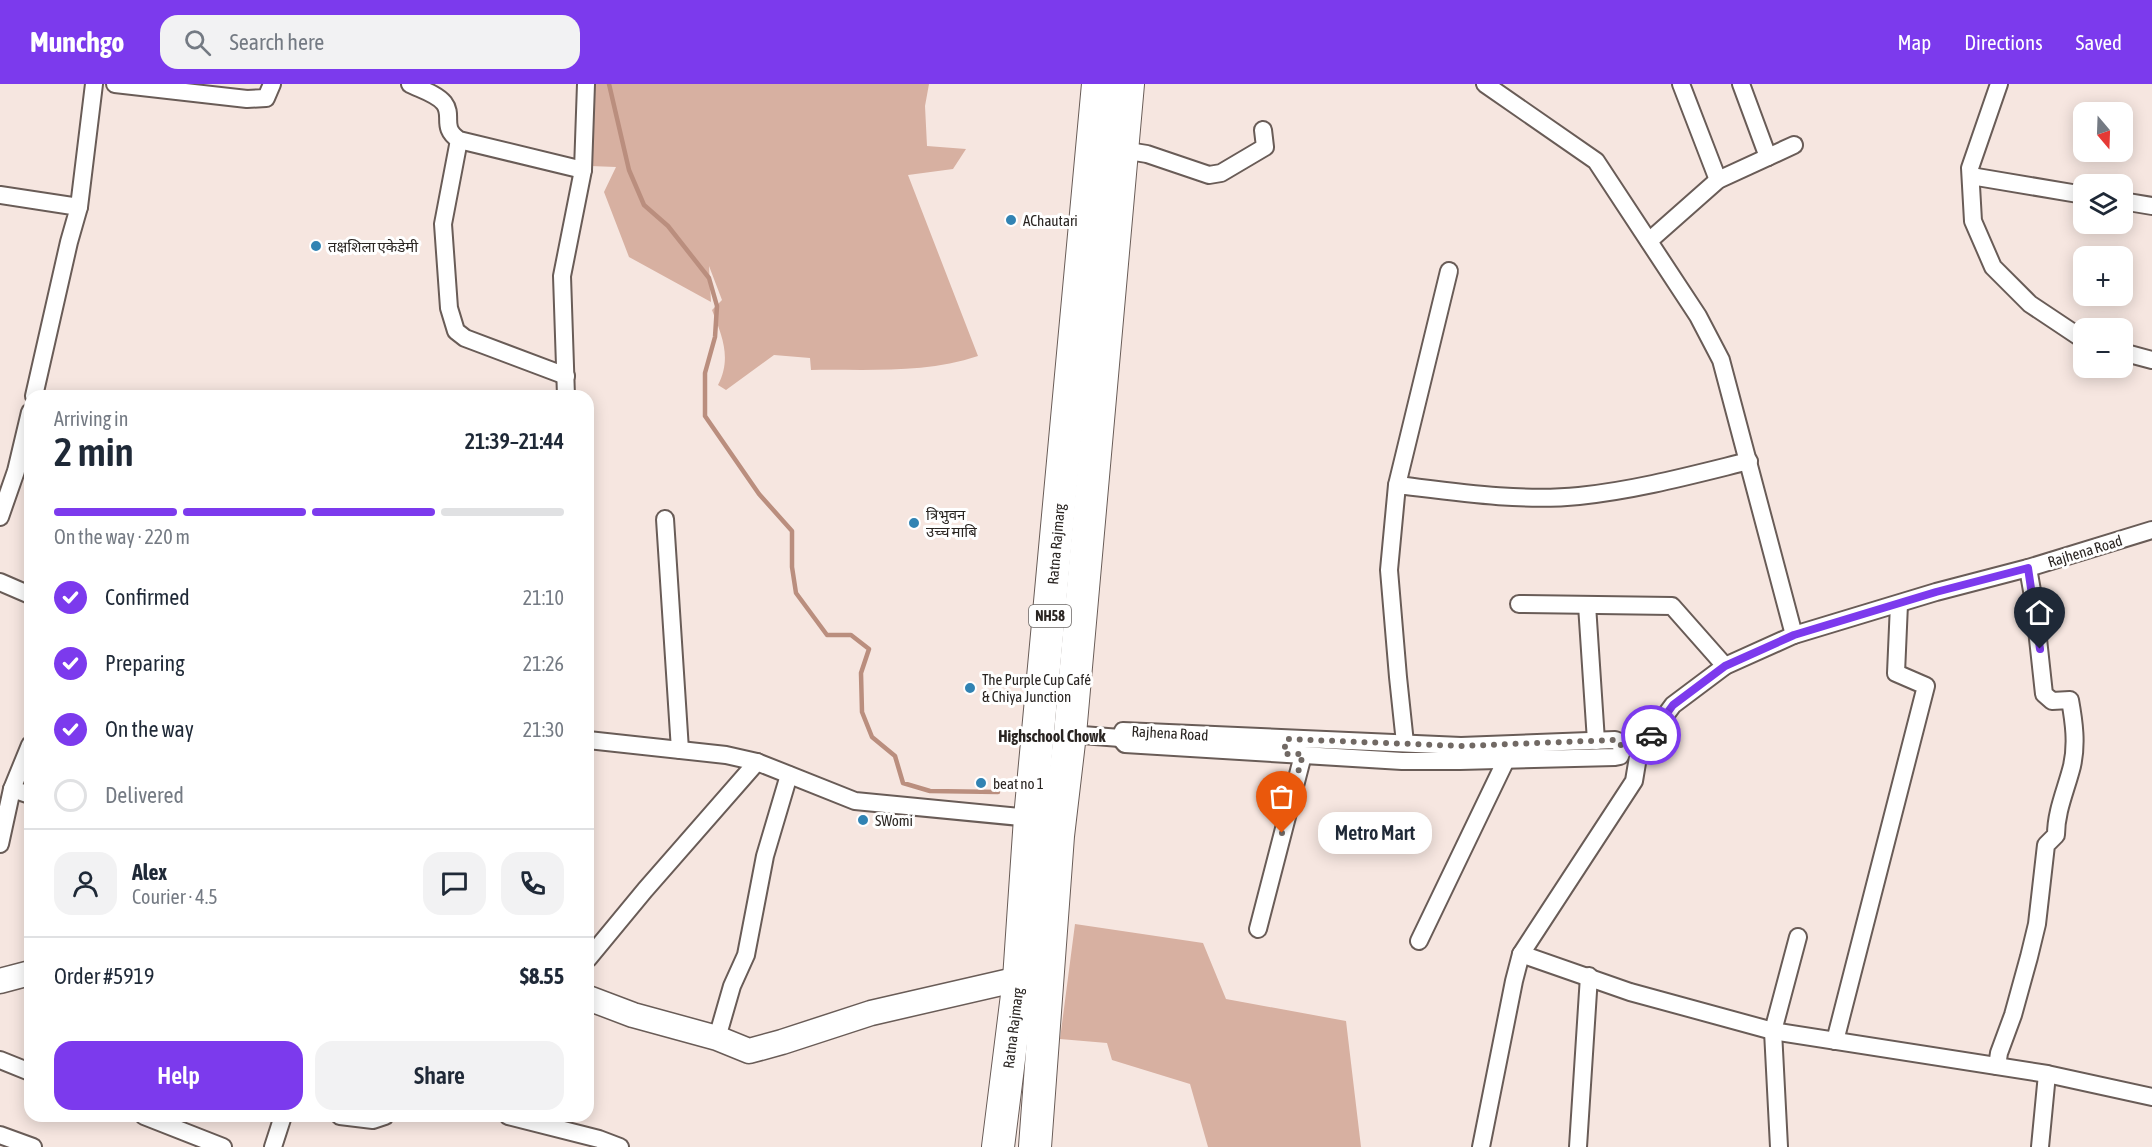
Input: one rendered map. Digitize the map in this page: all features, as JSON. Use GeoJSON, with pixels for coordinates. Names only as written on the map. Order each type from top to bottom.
{"type":"FeatureCollection","features":[{"type":"Feature","properties":{"kind":"highway","name":"Ratna Rajmarg"},"geometry":{"type":"LineString","coordinates":[[998,1147],[1019,979],[1030,818],[1098,84]]}},
{"type":"Feature","properties":{"kind":"highway","name":"Ratna Rajmarg"},"geometry":{"type":"LineString","coordinates":[[1035,1147],[1058,836],[1070,734],[1128,84]]}},
{"type":"Feature","properties":{"kind":"street"},"geometry":{"type":"LineString","coordinates":[[35,390],[79,207],[94,84]]}},
{"type":"Feature","properties":{"kind":"street"},"geometry":{"type":"LineString","coordinates":[[115,84],[247,99],[266,98],[272,84]]}},
{"type":"Feature","properties":{"kind":"street"},"geometry":{"type":"LineString","coordinates":[[410,84],[445,104],[447,129],[459,140],[583,170]]}},
{"type":"Feature","properties":{"kind":"street"},"geometry":{"type":"LineString","coordinates":[[566,390],[562,276],[583,170],[586,84]]}},
{"type":"Feature","properties":{"kind":"street"},"geometry":{"type":"LineString","coordinates":[[1485,84],[1596,161],[1698,316],[1721,360],[1794,635]]}},
{"type":"Feature","properties":{"kind":"street"},"geometry":{"type":"LineString","coordinates":[[1681,84],[1718,180]]}},
{"type":"Feature","properties":{"kind":"street"},"geometry":{"type":"LineString","coordinates":[[1741,84],[1768,157]]}},
{"type":"Feature","properties":{"kind":"street"},"geometry":{"type":"LineString","coordinates":[[1999,84],[1970,168],[1973,221],[1993,267],[2030,304],[2073,333]]}},
{"type":"Feature","properties":{"kind":"street"},"geometry":{"type":"LineString","coordinates":[[1122,150],[1147,154],[1209,175],[1221,173],[1265,147],[1263,130]]}},
{"type":"Feature","properties":{"kind":"street"},"geometry":{"type":"LineString","coordinates":[[459,140],[443,224],[449,308],[456,331],[465,338],[566,376]]}},
{"type":"Feature","properties":{"kind":"street"},"geometry":{"type":"LineString","coordinates":[[1649,242],[1718,180],[1794,145]]}},
{"type":"Feature","properties":{"kind":"street"},"geometry":{"type":"LineString","coordinates":[[1971,176],[2073,193]]}},
{"type":"Feature","properties":{"kind":"street"},"geometry":{"type":"LineString","coordinates":[[0,195],[79,207]]}},
{"type":"Feature","properties":{"kind":"street"},"geometry":{"type":"LineString","coordinates":[[2133,203],[2152,206]]}},
{"type":"Feature","properties":{"kind":"street"},"geometry":{"type":"LineString","coordinates":[[1406,743],[1389,570],[1397,485],[1449,271]]}},
{"type":"Feature","properties":{"kind":"street"},"geometry":{"type":"LineString","coordinates":[[2133,355],[2152,360]]}},
{"type":"Feature","properties":{"kind":"street"},"geometry":{"type":"LineString","coordinates":[[1397,485],[1516,497],[1578,496],[1652,486],[1749,461]]}},
{"type":"Feature","properties":{"kind":"street"},"geometry":{"type":"LineString","coordinates":[[0,517],[23,473]]}},
{"type":"Feature","properties":{"kind":"street"},"geometry":{"type":"LineString","coordinates":[[665,519],[680,750]]}},
{"type":"Feature","properties":{"kind":"street","name":"Rajhena Road"},"geometry":{"type":"LineString","coordinates":[[1639,751],[1673,705],[1725,666],[1794,635],[2152,530]]}},
{"type":"Feature","properties":{"kind":"street"},"geometry":{"type":"LineString","coordinates":[[1997,1066],[2037,924],[2046,845],[2056,836],[2056,822],[2072,764],[2075,732],[2070,700],[2052,701],[2044,694],[2028,568]]}},
{"type":"Feature","properties":{"kind":"street"},"geometry":{"type":"LineString","coordinates":[[0,582],[24,592]]}},
{"type":"Feature","properties":{"kind":"street"},"geometry":{"type":"LineString","coordinates":[[1519,604],[1672,606],[1725,666]]}},
{"type":"Feature","properties":{"kind":"street"},"geometry":{"type":"LineString","coordinates":[[1835,1041],[1926,686],[1896,673],[1899,604]]}},
{"type":"Feature","properties":{"kind":"street"},"geometry":{"type":"LineString","coordinates":[[1587,605],[1596,741]]}},
{"type":"Feature","properties":{"kind":"street","name":"Rajhena Road"},"geometry":{"type":"LineString","coordinates":[[1070,734],[1285,747],[1406,743],[1506,760],[1617,749]]}},
{"type":"Feature","properties":{"kind":"street"},"geometry":{"type":"LineString","coordinates":[[594,741],[726,755],[757,762],[855,801],[1030,818]]}},
{"type":"Feature","properties":{"kind":"street","name":"Rajhena Road"},"geometry":{"type":"LineString","coordinates":[[1285,747],[1303,754],[1402,761],[1596,741],[1617,749]]}},
{"type":"Feature","properties":{"kind":"street"},"geometry":{"type":"LineString","coordinates":[[1481,1147],[1521,954],[1634,781],[1639,751],[1617,749]]}},
{"type":"Feature","properties":{"kind":"street"},"geometry":{"type":"LineString","coordinates":[[1258,929],[1303,754]]}},
{"type":"Feature","properties":{"kind":"street"},"geometry":{"type":"LineString","coordinates":[[0,844],[12,789],[24,760]]}},
{"type":"Feature","properties":{"kind":"street"},"geometry":{"type":"LineString","coordinates":[[1419,940],[1506,760]]}},
{"type":"Feature","properties":{"kind":"street"},"geometry":{"type":"LineString","coordinates":[[594,952],[757,762]]}},
{"type":"Feature","properties":{"kind":"street"},"geometry":{"type":"LineString","coordinates":[[717,1038],[732,986],[746,955],[765,856],[789,775]]}},
{"type":"Feature","properties":{"kind":"street"},"geometry":{"type":"LineString","coordinates":[[12,789],[24,793]]}},
{"type":"Feature","properties":{"kind":"street"},"geometry":{"type":"LineString","coordinates":[[1779,1147],[1773,1031],[1798,937]]}},
{"type":"Feature","properties":{"kind":"street"},"geometry":{"type":"LineString","coordinates":[[1521,954],[1630,992],[1773,1031],[2047,1074],[2152,1097]]}},
{"type":"Feature","properties":{"kind":"street"},"geometry":{"type":"LineString","coordinates":[[0,981],[24,975]]}},
{"type":"Feature","properties":{"kind":"street"},"geometry":{"type":"LineString","coordinates":[[1578,1147],[1589,976]]}},
{"type":"Feature","properties":{"kind":"street"},"geometry":{"type":"LineString","coordinates":[[594,1000],[633,1015],[717,1038],[749,1051],[871,1013],[1019,979]]}},
{"type":"Feature","properties":{"kind":"street"},"geometry":{"type":"LineString","coordinates":[[0,1060],[24,1070]]}},
{"type":"Feature","properties":{"kind":"street"},"geometry":{"type":"LineString","coordinates":[[2040,1147],[2047,1074]]}},
{"type":"Feature","properties":{"kind":"street"},"geometry":{"type":"LineString","coordinates":[[159,1122],[224,1147]]}},
{"type":"Feature","properties":{"kind":"street"},"geometry":{"type":"LineString","coordinates":[[273,1147],[281,1122]]}},
{"type":"Feature","properties":{"kind":"street"},"geometry":{"type":"LineString","coordinates":[[532,1122],[597,1143],[620,1147]]}},
{"type":"Feature","properties":{"kind":"street"},"geometry":{"type":"LineString","coordinates":[[0,1135],[33,1147]]}},
{"type":"Feature","properties":{"kind":"shaded area"},"geometry":{"type":"Polygon","coordinates":[[[593,84],[929,84],[925,106],[927,146],[966,149],[953,169],[908,175],[978,356],[958,362],[917,368],[811,370],[810,358],[774,355],[726,390],[718,385],[725,356],[722,338],[712,310],[722,300],[709,266],[711,302],[629,257],[604,192],[616,167],[590,166],[593,84]]]}},
{"type":"Feature","properties":{"kind":"shaded area"},"geometry":{"type":"Polygon","coordinates":[[[1075,924],[1203,943],[1226,999],[1346,1021],[1361,1147],[1208,1147],[1190,1084],[1112,1060],[1107,1043],[1060,1039],[1075,924]]]}},
{"type":"Feature","properties":{"kind":"waterway"},"geometry":{"type":"LineString","coordinates":[[609,84],[629,170],[644,205],[668,226],[709,278],[717,306],[715,337],[705,373],[705,416],[759,494],[792,531],[792,567],[796,593],[827,635],[851,635],[869,649],[861,673],[862,712],[872,737],[895,756],[903,783],[930,791],[998,792]]}},
{"type":"Feature","properties":{"kind":"way so far"},"geometry":{"type":"LineString","coordinates":[[1282,833],[1303,754],[1284,754],[1286,739],[1461,746],[1615,740],[1620,742],[1622,749],[1639,751],[1651,735]]}},
{"type":"Feature","properties":{"kind":"place","name":"AChautari"},"geometry":{"type":"Point","coordinates":[1011,220]}},
{"type":"Feature","properties":{"kind":"place","name":"तक्षशिला एकेडेमी"},"geometry":{"type":"Point","coordinates":[316,246]}},
{"type":"Feature","properties":{"kind":"place","name":"त्रिभुवन उच्च माबि"},"geometry":{"type":"Point","coordinates":[914,523]}},
{"type":"Feature","properties":{"kind":"place","name":"The Purple Cup Café & Chiya Junction"},"geometry":{"type":"Point","coordinates":[970,688]}},
{"type":"Feature","properties":{"kind":"place","name":"beat no 1"},"geometry":{"type":"Point","coordinates":[981,783]}},
{"type":"Feature","properties":{"kind":"place","name":"SWomi"},"geometry":{"type":"Point","coordinates":[863,820]}},
{"type":"Feature","properties":{"kind":"place","name":"Metro Mart"},"geometry":{"type":"Point","coordinates":[1282,833]}},
{"type":"Feature","properties":{"kind":"district","name":"Highschool Chowk"},"geometry":{"type":"Point","coordinates":[1052,736]}},
{"type":"Feature","properties":{"kind":"route"},"geometry":{"type":"LineString","coordinates":[[1651,735],[1673,705],[1725,666],[1794,635],[1936,592],[2028,568],[2040,649]]}}]}
